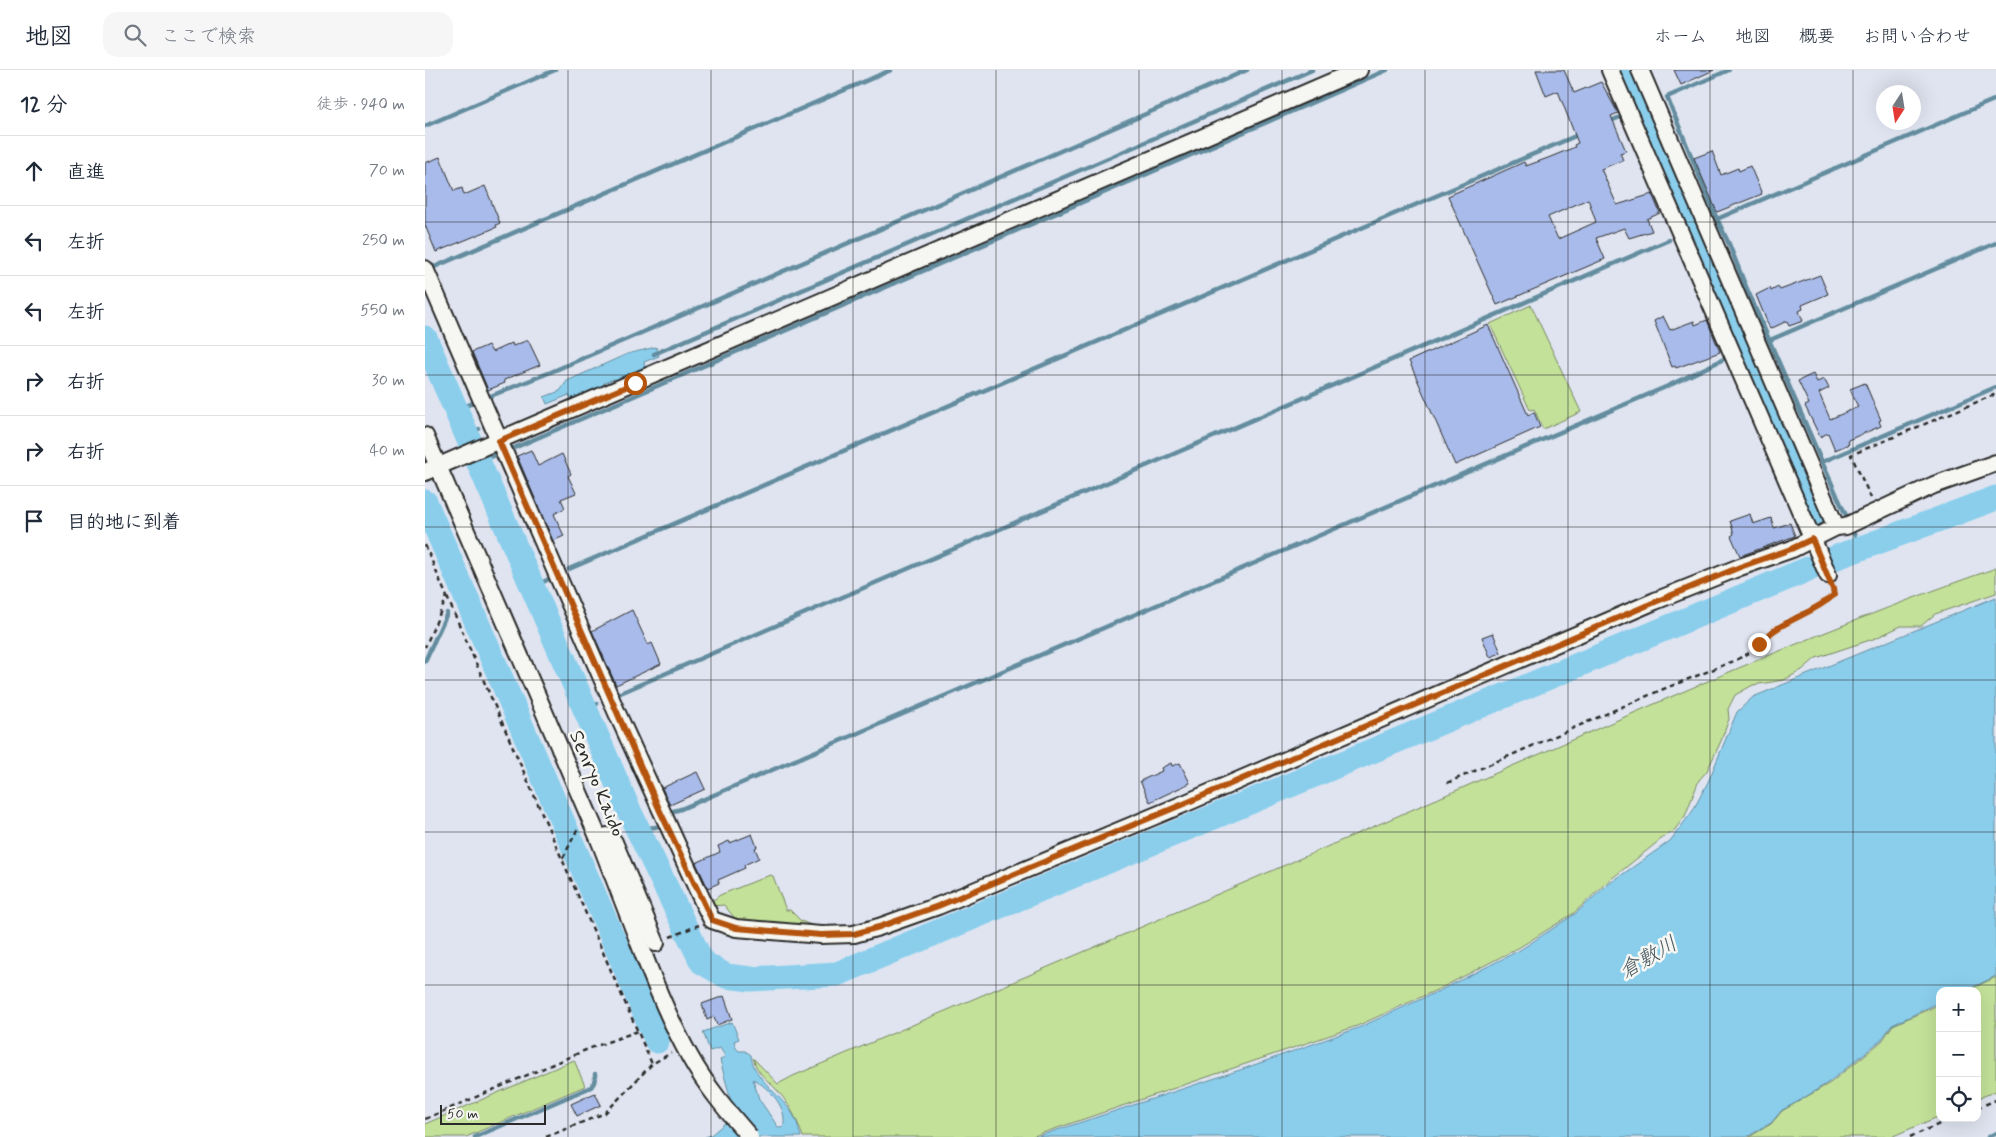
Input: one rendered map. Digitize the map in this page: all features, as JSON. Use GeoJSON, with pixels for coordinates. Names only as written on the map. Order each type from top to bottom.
{"type":"FeatureCollection","features":[{"type":"Feature","properties":{"kind":"street"},"geometry":{"type":"LineString","coordinates":[[430,470],[1359,70]]}},
{"type":"Feature","properties":{"kind":"street"},"geometry":{"type":"LineString","coordinates":[[1609,70],[1827,576]]}},
{"type":"Feature","properties":{"kind":"street"},"geometry":{"type":"LineString","coordinates":[[1640,70],[1845,525]]}},
{"type":"Feature","properties":{"kind":"street"},"geometry":{"type":"LineString","coordinates":[[425,269],[495,442],[656,802],[712,920],[736,928],[799,934],[839,935],[866,931],[938,906],[1186,803],[1655,602],[1740,567],[1791,549],[1814,545],[1845,525],[1934,484],[1996,463]]}},
{"type":"Feature","properties":{"kind":"street","name":"Senryo Kaido"},"geometry":{"type":"LineString","coordinates":[[425,436],[430,470],[599,839],[675,1029],[690,1058],[710,1088],[750,1137]]}},
{"type":"Feature","properties":{"kind":"street"},"geometry":{"type":"LineString","coordinates":[[599,839],[607,836],[614,842],[662,940]]}},
{"type":"Feature","properties":{"kind":"path"},"geometry":{"type":"LineString","coordinates":[[1877,511],[1851,455],[1996,394]]}},
{"type":"Feature","properties":{"kind":"path"},"geometry":{"type":"LineString","coordinates":[[425,545],[652,1064]]}},
{"type":"Feature","properties":{"kind":"path"},"geometry":{"type":"LineString","coordinates":[[1447,783],[1661,690],[1734,661],[1751,652],[1769,633],[1826,602],[1834,595],[1827,576]]}},
{"type":"Feature","properties":{"kind":"path"},"geometry":{"type":"LineString","coordinates":[[425,647],[447,597]]}},
{"type":"Feature","properties":{"kind":"path"},"geometry":{"type":"LineString","coordinates":[[563,858],[579,828]]}},
{"type":"Feature","properties":{"kind":"path"},"geometry":{"type":"LineString","coordinates":[[662,940],[703,924]]}},
{"type":"Feature","properties":{"kind":"path"},"geometry":{"type":"LineString","coordinates":[[425,1119],[588,1048],[638,1031]]}},
{"type":"Feature","properties":{"kind":"path"},"geometry":{"type":"LineString","coordinates":[[545,1137],[605,1113],[652,1064],[677,1049]]}},
{"type":"Feature","properties":{"kind":"path"},"geometry":{"type":"LineString","coordinates":[[1981,1106],[1996,1100]]}},
{"type":"Feature","properties":{"kind":"path"},"geometry":{"type":"LineString","coordinates":[[1910,1137],[1944,1122]]}},
{"type":"Feature","properties":{"kind":"green space"},"geometry":{"type":"Polygon","coordinates":[[[1531,305],[1581,412],[1543,429],[1534,409],[1530,410],[1490,324],[1531,305]]]}},
{"type":"Feature","properties":{"kind":"green space"},"geometry":{"type":"Polygon","coordinates":[[[1996,568],[1996,593],[1935,614],[1921,626],[1901,626],[1876,638],[1816,658],[1802,670],[1784,680],[1753,685],[1735,695],[1728,709],[1729,719],[1721,741],[1707,771],[1699,780],[1685,816],[1673,832],[1665,836],[1605,884],[1574,913],[1520,947],[1441,988],[1357,1026],[1031,1137],[803,1137],[789,1106],[781,1094],[762,1075],[753,1058],[778,1084],[1712,679],[1853,621],[1996,568]]]}},
{"type":"Feature","properties":{"kind":"green space"},"geometry":{"type":"Polygon","coordinates":[[[770,875],[773,876],[786,910],[790,910],[801,921],[819,928],[737,921],[724,905],[711,906],[711,902],[720,895],[770,875]]]}},
{"type":"Feature","properties":{"kind":"green space"},"geometry":{"type":"Polygon","coordinates":[[[1996,977],[1996,1091],[1981,1097],[1981,987],[1975,987],[1996,977]]]}},
{"type":"Feature","properties":{"kind":"green space"},"geometry":{"type":"Polygon","coordinates":[[[1936,1006],[1936,1118],[1891,1137],[1749,1137],[1771,1124],[1782,1111],[1830,1083],[1882,1041],[1893,1025],[1936,1006]]]}},
{"type":"Feature","properties":{"kind":"green space"},"geometry":{"type":"Polygon","coordinates":[[[574,1060],[585,1086],[466,1137],[425,1137],[425,1124],[574,1060]]]}},
{"type":"Feature","properties":{"kind":"water"},"geometry":{"type":"Polygon","coordinates":[[[656,347],[659,356],[644,362],[645,368],[618,380],[614,379],[604,383],[602,387],[572,400],[569,395],[547,404],[544,397],[560,391],[567,381],[627,354],[656,347]]]}},
{"type":"Feature","properties":{"kind":"water","name":"倉敷川"},"geometry":{"type":"Polygon","coordinates":[[[1996,597],[1996,976],[1973,987],[1936,987],[1936,1004],[1892,1025],[1881,1040],[1829,1082],[1782,1110],[1771,1123],[1747,1137],[1036,1137],[1240,1070],[1358,1028],[1441,990],[1520,950],[1575,914],[1606,886],[1670,841],[1692,812],[1708,782],[1737,712],[1753,697],[1996,597]]]}},
{"type":"Feature","properties":{"kind":"water"},"geometry":{"type":"Polygon","coordinates":[[[732,1022],[739,1039],[734,1041],[736,1048],[751,1055],[762,1080],[784,1103],[795,1118],[801,1137],[705,1137],[711,1135],[725,1123],[730,1097],[720,1060],[725,1056],[720,1048],[710,1051],[703,1032],[732,1022]],[[753,1079],[759,1099],[778,1127],[783,1128],[783,1113],[776,1099],[753,1079]]]}},
{"type":"Feature","properties":{"kind":"building"},"geometry":{"type":"Polygon","coordinates":[[[1536,70],[1564,70],[1574,93],[1601,82],[1618,113],[1611,116],[1626,151],[1620,153],[1623,160],[1601,169],[1617,205],[1652,194],[1660,213],[1647,219],[1652,231],[1629,238],[1624,228],[1596,238],[1605,259],[1497,305],[1448,196],[1524,162],[1526,166],[1575,147],[1574,145],[1578,143],[1558,91],[1546,96],[1536,70]],[[1588,199],[1548,217],[1558,239],[1596,222],[1588,199]]]}},
{"type":"Feature","properties":{"kind":"building"},"geometry":{"type":"Polygon","coordinates":[[[1674,70],[1714,70],[1681,85],[1674,70]]]}},
{"type":"Feature","properties":{"kind":"building"},"geometry":{"type":"Polygon","coordinates":[[[1712,151],[1721,175],[1738,168],[1739,171],[1750,166],[1762,194],[1717,212],[1694,158],[1712,151]]]}},
{"type":"Feature","properties":{"kind":"building"},"geometry":{"type":"Polygon","coordinates":[[[440,157],[454,191],[462,188],[464,195],[485,186],[500,223],[496,225],[497,227],[436,252],[425,225],[425,163],[440,157]]]}},
{"type":"Feature","properties":{"kind":"building"},"geometry":{"type":"Polygon","coordinates":[[[1820,275],[1828,294],[1802,305],[1803,309],[1799,311],[1803,321],[1789,326],[1787,321],[1770,329],[1756,295],[1770,288],[1771,291],[1778,287],[1780,290],[1820,275]]]}},
{"type":"Feature","properties":{"kind":"building"},"geometry":{"type":"Polygon","coordinates":[[[1663,316],[1670,330],[1694,321],[1695,325],[1707,320],[1720,352],[1676,368],[1675,366],[1672,367],[1654,321],[1663,316]]]}},
{"type":"Feature","properties":{"kind":"building"},"geometry":{"type":"Polygon","coordinates":[[[1488,325],[1528,415],[1534,412],[1540,427],[1455,465],[1409,361],[1488,325]]]}},
{"type":"Feature","properties":{"kind":"building"},"geometry":{"type":"Polygon","coordinates":[[[528,340],[540,365],[504,380],[505,383],[488,390],[472,352],[488,345],[492,352],[512,343],[513,346],[528,340]]]}},
{"type":"Feature","properties":{"kind":"building"},"geometry":{"type":"Polygon","coordinates":[[[1813,374],[1817,382],[1824,379],[1829,388],[1819,393],[1830,419],[1858,407],[1850,389],[1865,383],[1881,420],[1879,421],[1881,426],[1848,440],[1849,444],[1835,450],[1828,433],[1820,437],[1805,406],[1809,404],[1798,381],[1813,374]]]}},
{"type":"Feature","properties":{"kind":"building"},"geometry":{"type":"Polygon","coordinates":[[[531,450],[538,466],[562,454],[571,474],[568,476],[576,493],[561,499],[565,508],[554,514],[564,536],[553,541],[517,456],[531,450]]]}},
{"type":"Feature","properties":{"kind":"building"},"geometry":{"type":"Polygon","coordinates":[[[1750,514],[1753,524],[1771,518],[1774,528],[1790,523],[1795,536],[1740,556],[1731,536],[1734,534],[1730,521],[1750,514]]]}},
{"type":"Feature","properties":{"kind":"building"},"geometry":{"type":"Polygon","coordinates":[[[632,610],[648,645],[652,643],[661,664],[616,685],[592,631],[632,610]]]}},
{"type":"Feature","properties":{"kind":"building"},"geometry":{"type":"Polygon","coordinates":[[[1493,633],[1501,653],[1490,657],[1482,637],[1493,633]]]}},
{"type":"Feature","properties":{"kind":"building"},"geometry":{"type":"Polygon","coordinates":[[[1171,763],[1172,766],[1180,763],[1190,783],[1150,802],[1140,781],[1162,771],[1161,768],[1171,763]]]}},
{"type":"Feature","properties":{"kind":"building"},"geometry":{"type":"Polygon","coordinates":[[[697,772],[705,789],[670,805],[662,788],[697,772]]]}},
{"type":"Feature","properties":{"kind":"building"},"geometry":{"type":"Polygon","coordinates":[[[752,834],[759,858],[744,865],[745,868],[718,880],[719,883],[708,888],[696,863],[720,852],[718,846],[752,834]]]}},
{"type":"Feature","properties":{"kind":"building"},"geometry":{"type":"Polygon","coordinates":[[[724,996],[732,1019],[717,1025],[714,1017],[707,1020],[702,1004],[724,996]]]}},
{"type":"Feature","properties":{"kind":"building"},"geometry":{"type":"Polygon","coordinates":[[[595,1093],[601,1105],[577,1116],[571,1104],[595,1093]]]}},
{"type":"Feature","properties":{"kind":"waterway"},"geometry":{"type":"LineString","coordinates":[[425,126],[555,70]]}},
{"type":"Feature","properties":{"kind":"waterway"},"geometry":{"type":"LineString","coordinates":[[432,268],[891,70]]}},
{"type":"Feature","properties":{"kind":"waterway"},"geometry":{"type":"LineString","coordinates":[[488,397],[551,372],[1247,70]]}},
{"type":"Feature","properties":{"kind":"waterway"},"geometry":{"type":"LineString","coordinates":[[654,354],[1312,70]]}},
{"type":"Feature","properties":{"kind":"waterway"},"geometry":{"type":"LineString","coordinates":[[514,448],[1387,70]]}},
{"type":"Feature","properties":{"kind":"waterway"},"geometry":{"type":"LineString","coordinates":[[1625,70],[1823,525]]}},
{"type":"Feature","properties":{"kind":"waterway"},"geometry":{"type":"LineString","coordinates":[[1717,219],[1667,97],[1729,70]]}},
{"type":"Feature","properties":{"kind":"waterway"},"geometry":{"type":"LineString","coordinates":[[1822,462],[1717,219],[1996,99]]}},
{"type":"Feature","properties":{"kind":"waterway"},"geometry":{"type":"LineString","coordinates":[[1637,110],[1642,108]]}},
{"type":"Feature","properties":{"kind":"waterway"},"geometry":{"type":"LineString","coordinates":[[1608,122],[1623,116]]}},
{"type":"Feature","properties":{"kind":"waterway"},"geometry":{"type":"LineString","coordinates":[[569,569],[1580,134]]}},
{"type":"Feature","properties":{"kind":"waterway"},"geometry":{"type":"LineString","coordinates":[[1689,232],[1695,230]]}},
{"type":"Feature","properties":{"kind":"waterway"},"geometry":{"type":"LineString","coordinates":[[618,694],[1669,240]]}},
{"type":"Feature","properties":{"kind":"waterway"},"geometry":{"type":"LineString","coordinates":[[1770,340],[1996,243]]}},
{"type":"Feature","properties":{"kind":"waterway"},"geometry":{"type":"LineString","coordinates":[[425,338],[630,813],[702,962],[726,976],[751,979],[837,974],[1837,557],[1996,498]]}},
{"type":"Feature","properties":{"kind":"waterway"},"geometry":{"type":"LineString","coordinates":[[1736,350],[1747,351]]}},
{"type":"Feature","properties":{"kind":"waterway"},"geometry":{"type":"LineString","coordinates":[[670,812],[681,809],[1668,386],[1724,359],[1726,356]]}},
{"type":"Feature","properties":{"kind":"waterway"},"geometry":{"type":"LineString","coordinates":[[1848,520],[1822,462],[1996,387]]}},
{"type":"Feature","properties":{"kind":"waterway"},"geometry":{"type":"LineString","coordinates":[[456,410],[473,403]]}},
{"type":"Feature","properties":{"kind":"waterway"},"geometry":{"type":"LineString","coordinates":[[467,434],[479,429]]}},
{"type":"Feature","properties":{"kind":"waterway"},"geometry":{"type":"LineString","coordinates":[[479,463],[495,455]]}},
{"type":"Feature","properties":{"kind":"waterway"},"geometry":{"type":"LineString","coordinates":[[425,502],[657,1041]]}},
{"type":"Feature","properties":{"kind":"waterway"},"geometry":{"type":"LineString","coordinates":[[1851,527],[1860,548]]}},
{"type":"Feature","properties":{"kind":"waterway"},"geometry":{"type":"LineString","coordinates":[[533,587],[547,580]]}},
{"type":"Feature","properties":{"kind":"waterway"},"geometry":{"type":"LineString","coordinates":[[465,605],[469,604]]}},
{"type":"Feature","properties":{"kind":"waterway"},"geometry":{"type":"LineString","coordinates":[[425,661],[447,613]]}},
{"type":"Feature","properties":{"kind":"waterway"},"geometry":{"type":"LineString","coordinates":[[586,709],[597,704]]}},
{"type":"Feature","properties":{"kind":"waterway"},"geometry":{"type":"LineString","coordinates":[[638,829],[656,827]]}},
{"type":"Feature","properties":{"kind":"waterway"},"geometry":{"type":"LineString","coordinates":[[475,1137],[591,1087],[595,1081],[595,1074]]}},
{"type":"Feature","properties":{"kind":"waterway"},"geometry":{"type":"LineString","coordinates":[[1988,1137],[1996,1133]]}},
{"type":"Feature","properties":{"kind":"route"},"geometry":{"type":"LineString","coordinates":[[635,383],[499,441],[660,811],[712,920],[723,925],[736,928],[821,935],[854,934],[879,927],[938,906],[1186,803],[1655,602],[1812,539],[1834,595],[1826,602],[1769,633],[1759,644]]}}]}
